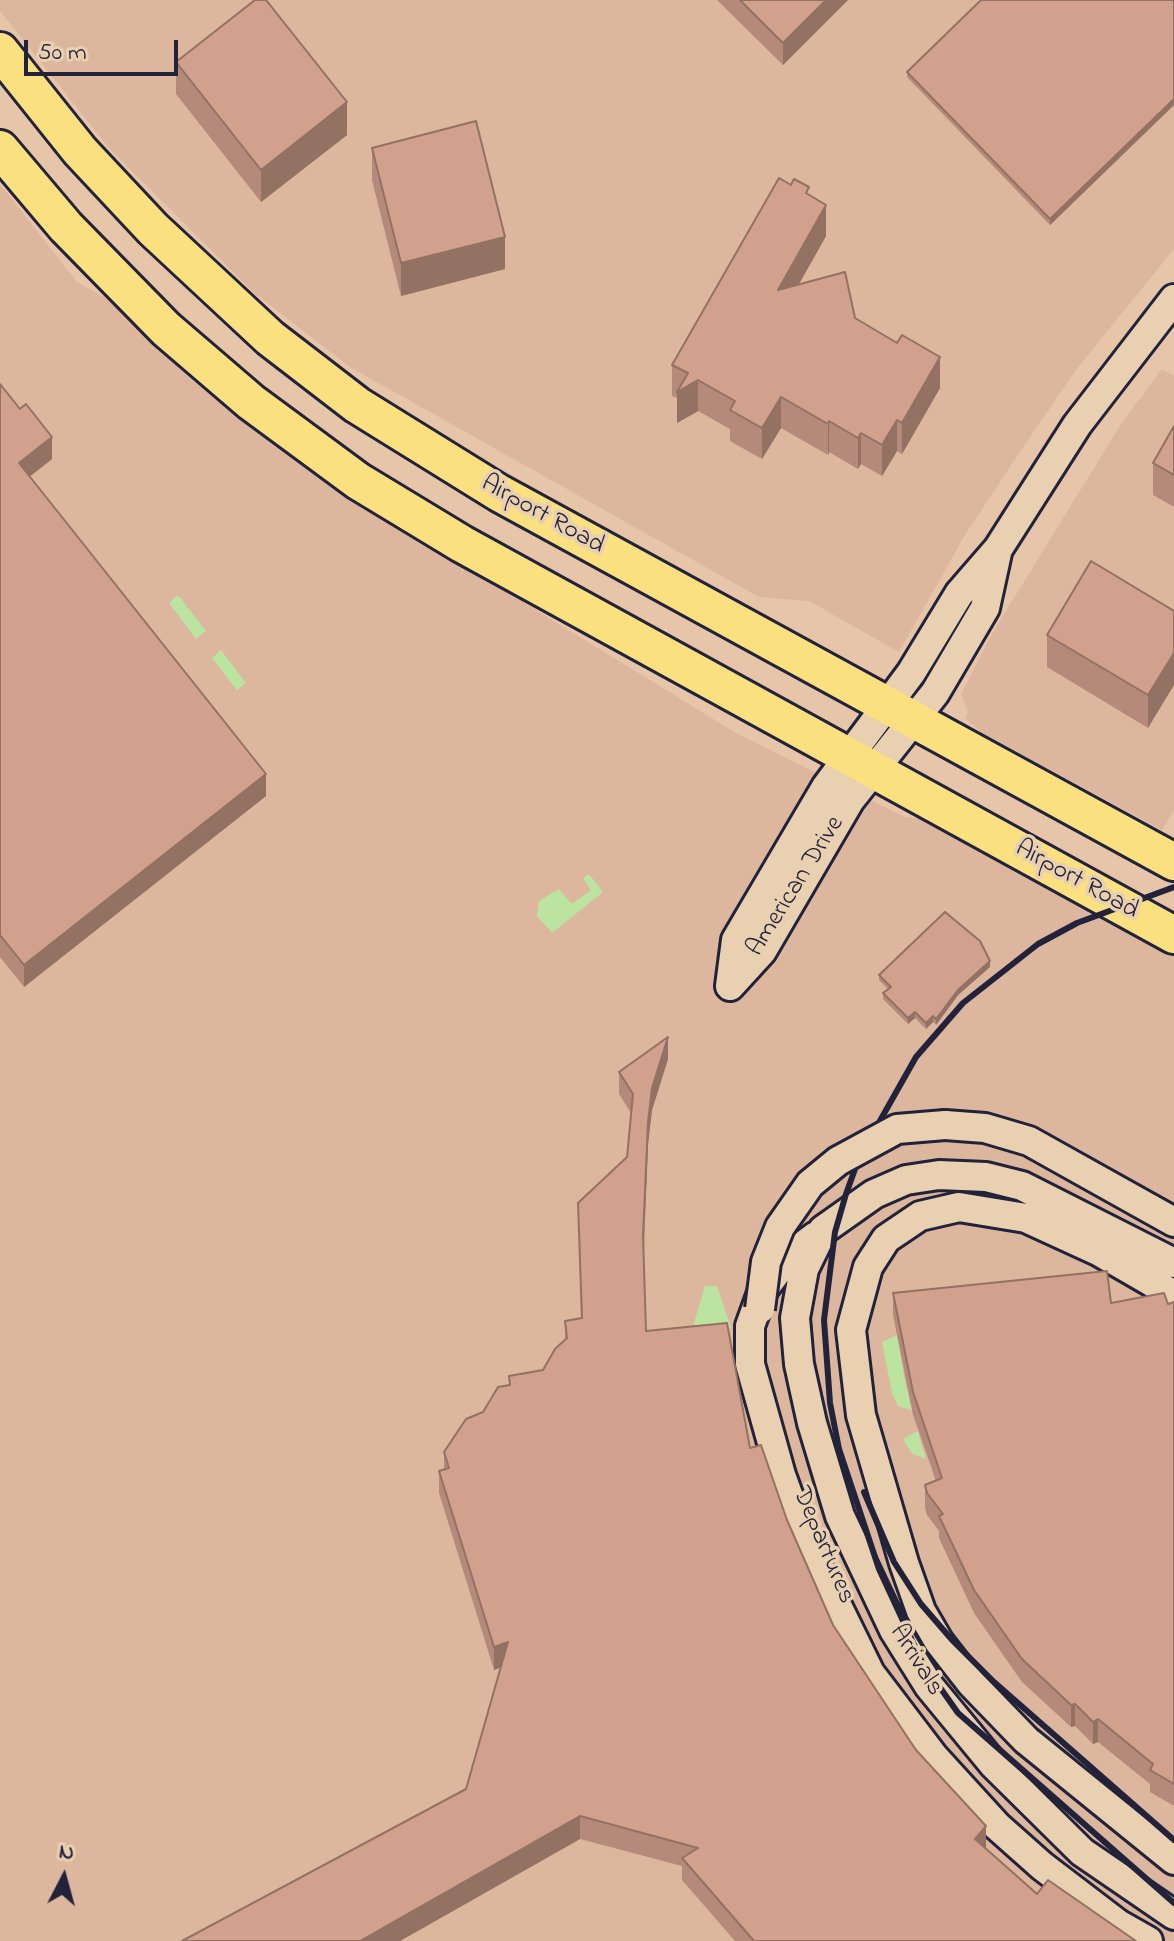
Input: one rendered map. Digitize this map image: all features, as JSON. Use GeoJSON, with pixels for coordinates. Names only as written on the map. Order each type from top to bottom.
{"type":"FeatureCollection","features":[{"type":"Feature","properties":{"kind":"main road","name":"Airport Road"},"geometry":{"type":"LineString","coordinates":[[0,51],[80,151],[153,229],[270,338],[357,405],[499,493],[1174,862]]}},
{"type":"Feature","properties":{"kind":"main road","name":"Airport Road"},"geometry":{"type":"LineString","coordinates":[[0,149],[66,227],[166,329],[302,441],[369,488],[462,544],[1174,935]]}},
{"type":"Feature","properties":{"kind":"street","name":"American Drive"},"geometry":{"type":"LineString","coordinates":[[862,764],[826,787],[736,940],[730,986],[762,951],[850,800],[862,764],[901,713],[935,693],[985,608],[998,549],[1077,425],[1174,299]]}},
{"type":"Feature","properties":{"kind":"street","name":"Departures"},"geometry":{"type":"LineString","coordinates":[[1166,1941],[1091,1894],[1032,1845],[930,1740],[869,1651],[825,1565],[795,1484],[775,1411],[760,1309],[766,1262],[780,1227],[810,1184],[838,1161],[897,1129],[945,1125],[985,1128],[1029,1141],[1174,1222]]}},
{"type":"Feature","properties":{"kind":"street"},"geometry":{"type":"LineString","coordinates":[[1148,1941],[1118,1924],[1042,1866],[997,1826],[934,1757],[870,1673],[803,1536],[781,1475],[750,1364],[750,1326],[763,1290],[787,1258],[874,1194],[906,1180],[939,1175],[986,1177],[1022,1186],[1174,1263]]}},
{"type":"Feature","properties":{"kind":"street"},"geometry":{"type":"LineString","coordinates":[[1174,1295],[1098,1251],[1026,1218],[959,1207],[920,1216],[886,1239],[868,1267],[851,1330],[854,1373],[865,1429],[904,1563],[921,1611],[939,1642],[971,1683],[1026,1740],[1174,1860]]}},
{"type":"Feature","properties":{"kind":"street","name":"Arrivals"},"geometry":{"type":"LineString","coordinates":[[823,1230],[804,1269],[795,1318],[799,1364],[812,1423],[840,1516],[894,1630],[929,1686],[994,1765],[1082,1852],[1174,1915]]}},
{"type":"Feature","properties":{"kind":"shaded area"},"geometry":{"type":"Polygon","coordinates":[[[0,0],[1174,0],[1174,249],[1079,366],[1021,450],[965,535],[899,652],[809,601],[759,597],[350,367],[253,292],[109,148],[0,11],[0,0]]]}},
{"type":"Feature","properties":{"kind":"shaded area"},"geometry":{"type":"Polygon","coordinates":[[[0,184],[77,282],[117,304],[414,535],[736,733],[905,817],[930,820],[1174,952],[1174,1941],[0,1941],[0,184]]]}},
{"type":"Feature","properties":{"kind":"shaded area"},"geometry":{"type":"Polygon","coordinates":[[[1162,369],[1174,376],[1174,810],[1162,830],[981,732],[965,718],[968,712],[961,694],[993,632],[1123,421],[1162,369]]]}},
{"type":"Feature","properties":{"kind":"green space"},"geometry":{"type":"Polygon","coordinates":[[[178,595],[206,631],[196,639],[169,603],[178,595]]]}},
{"type":"Feature","properties":{"kind":"green space"},"geometry":{"type":"Polygon","coordinates":[[[221,650],[246,683],[237,690],[212,658],[221,650]]]}},
{"type":"Feature","properties":{"kind":"green space"},"geometry":{"type":"Polygon","coordinates":[[[589,874],[603,892],[552,933],[537,916],[539,901],[559,889],[572,904],[591,890],[583,878],[589,874]]]}},
{"type":"Feature","properties":{"kind":"green space"},"geometry":{"type":"Polygon","coordinates":[[[705,1286],[717,1286],[731,1328],[696,1331],[694,1323],[705,1286]]]}},
{"type":"Feature","properties":{"kind":"green space"},"geometry":{"type":"Polygon","coordinates":[[[897,1335],[912,1410],[898,1406],[892,1393],[882,1342],[897,1335]]]}},
{"type":"Feature","properties":{"kind":"green space"},"geometry":{"type":"Polygon","coordinates":[[[918,1431],[926,1459],[912,1454],[903,1439],[918,1431]]]}},
{"type":"Feature","properties":{"kind":"building"},"geometry":{"type":"Polygon","coordinates":[[[255,0],[266,0],[347,102],[261,170],[176,62],[255,0]]]}},
{"type":"Feature","properties":{"kind":"building"},"geometry":{"type":"Polygon","coordinates":[[[740,0],[826,0],[783,43],[740,0]]]}},
{"type":"Feature","properties":{"kind":"building"},"geometry":{"type":"Polygon","coordinates":[[[981,0],[1174,0],[1174,99],[1050,219],[907,72],[981,0]]]}},
{"type":"Feature","properties":{"kind":"building"},"geometry":{"type":"Polygon","coordinates":[[[476,121],[505,237],[401,263],[372,148],[476,121]]]}},
{"type":"Feature","properties":{"kind":"building"},"geometry":{"type":"Polygon","coordinates":[[[779,178],[791,185],[794,179],[809,187],[806,193],[826,205],[778,290],[845,272],[855,318],[897,343],[902,335],[940,357],[902,423],[897,420],[882,445],[861,433],[858,438],[829,421],[828,424],[781,397],[762,428],[730,410],[735,401],[698,380],[677,392],[688,373],[672,365],[779,178]]]}},
{"type":"Feature","properties":{"kind":"building"},"geometry":{"type":"Polygon","coordinates":[[[0,384],[20,409],[26,404],[52,437],[19,463],[266,774],[24,965],[0,935],[0,384]]]}},
{"type":"Feature","properties":{"kind":"building"},"geometry":{"type":"Polygon","coordinates":[[[1174,426],[1174,475],[1153,463],[1174,426]]]}},
{"type":"Feature","properties":{"kind":"building"},"geometry":{"type":"Polygon","coordinates":[[[1091,561],[1174,611],[1174,653],[1148,695],[1047,635],[1091,561]]]}},
{"type":"Feature","properties":{"kind":"building"},"geometry":{"type":"Polygon","coordinates":[[[945,912],[980,941],[990,961],[958,990],[936,1019],[933,1016],[926,1023],[915,1012],[908,1018],[883,993],[891,987],[879,975],[945,912]]]}},
{"type":"Feature","properties":{"kind":"building"},"geometry":{"type":"Polygon","coordinates":[[[668,1037],[652,1088],[648,1122],[643,1236],[646,1331],[727,1323],[750,1448],[761,1445],[787,1520],[833,1625],[916,1750],[986,1826],[975,1839],[1037,1894],[1048,1880],[1136,1941],[754,1941],[682,1858],[698,1848],[580,1816],[360,1941],[182,1941],[466,1789],[508,1642],[494,1647],[439,1471],[449,1468],[444,1452],[466,1419],[483,1412],[498,1387],[510,1385],[509,1376],[543,1370],[555,1349],[567,1338],[565,1321],[582,1318],[578,1203],[627,1157],[633,1094],[619,1072],[668,1037]]]}},
{"type":"Feature","properties":{"kind":"building"},"geometry":{"type":"Polygon","coordinates":[[[1107,1271],[1111,1303],[1164,1293],[1168,1304],[1174,1302],[1174,1784],[1150,1770],[1153,1764],[1098,1719],[1093,1722],[1075,1704],[1071,1705],[1022,1659],[974,1590],[939,1516],[943,1514],[927,1493],[925,1485],[942,1478],[913,1392],[893,1293],[1107,1271]]]}},
{"type":"Feature","properties":{"kind":"railway"},"geometry":{"type":"LineString","coordinates":[[1174,887],[1077,923],[1038,944],[963,1003],[916,1057],[859,1158],[846,1194],[835,1232],[824,1320],[830,1403],[839,1449],[879,1569],[922,1662],[958,1713],[1174,1903]]}},
{"type":"Feature","properties":{"kind":"railway"},"geometry":{"type":"LineString","coordinates":[[864,1492],[894,1562],[921,1604],[953,1641],[994,1682],[1174,1840]]}}]}
